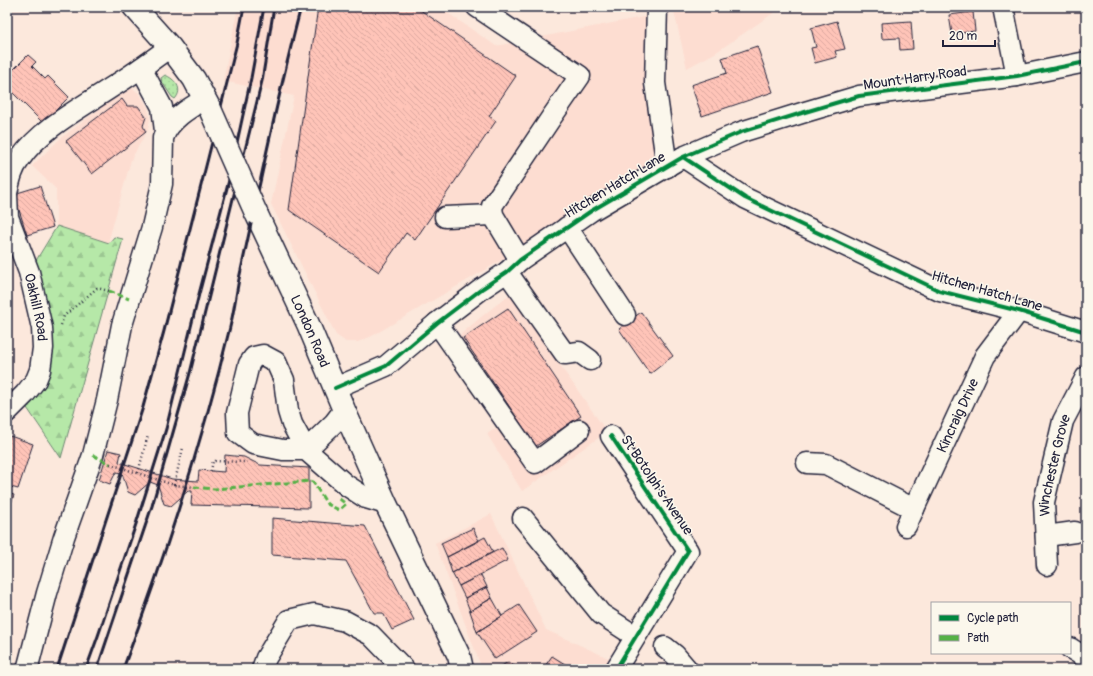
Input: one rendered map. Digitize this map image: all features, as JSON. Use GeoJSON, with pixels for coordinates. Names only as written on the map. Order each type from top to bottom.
{"type":"FeatureCollection","features":[{"type":"Feature","properties":{"kind":"main road","name":"London Road"},"geometry":{"type":"LineString","coordinates":[[134,7],[170,47],[194,79],[207,104],[308,324],[386,504],[459,656],[462,669]]}},
{"type":"Feature","properties":{"kind":"street"},"geometry":{"type":"LineString","coordinates":[[478,7],[580,76],[492,206],[493,216],[513,266],[565,354],[578,352],[590,360]]}},
{"type":"Feature","properties":{"kind":"street"},"geometry":{"type":"LineString","coordinates":[[657,7],[655,83],[675,162]]}},
{"type":"Feature","properties":{"kind":"street"},"geometry":{"type":"LineString","coordinates":[[1003,7],[1017,76]]}},
{"type":"Feature","properties":{"kind":"street","name":"Oakhill Road"},"geometry":{"type":"LineString","coordinates":[[7,412],[25,394],[36,380],[40,370],[44,348],[42,328],[29,272],[8,217],[7,193],[11,174],[20,158],[34,142],[66,117],[141,68],[170,47]]}},
{"type":"Feature","properties":{"kind":"street","name":"Mount Harry Road"},"geometry":{"type":"LineString","coordinates":[[675,162],[741,132],[859,96],[1017,76],[1086,62]]}},
{"type":"Feature","properties":{"kind":"street"},"geometry":{"type":"LineString","coordinates":[[30,669],[28,666],[45,601],[64,537],[93,455],[108,400],[122,325],[152,227],[162,184],[163,138],[165,131],[162,107],[141,68]]}},
{"type":"Feature","properties":{"kind":"street"},"geometry":{"type":"LineString","coordinates":[[165,131],[189,108],[207,104]]}},
{"type":"Feature","properties":{"kind":"street","name":"Hitchen Hatch Lane"},"geometry":{"type":"LineString","coordinates":[[336,388],[386,366],[437,323],[482,288],[567,227],[675,162],[745,198],[940,291],[1019,311],[1086,332]]}},
{"type":"Feature","properties":{"kind":"street"},"geometry":{"type":"LineString","coordinates":[[445,217],[493,216]]}},
{"type":"Feature","properties":{"kind":"street"},"geometry":{"type":"LineString","coordinates":[[567,227],[625,315]]}},
{"type":"Feature","properties":{"kind":"street","name":"Kincraig Drive"},"geometry":{"type":"LineString","coordinates":[[807,463],[826,464],[910,518],[984,356],[1019,311]]}},
{"type":"Feature","properties":{"kind":"street"},"geometry":{"type":"LineString","coordinates":[[437,323],[535,462],[579,430]]}},
{"type":"Feature","properties":{"kind":"street"},"geometry":{"type":"LineString","coordinates":[[344,410],[334,423],[306,450],[283,450],[253,444],[238,433],[236,413],[249,364],[254,357],[263,355],[276,362],[284,380],[288,411],[292,424],[306,450],[346,485],[366,498],[386,504]]}},
{"type":"Feature","properties":{"kind":"street","name":"Winchester Grove"},"geometry":{"type":"LineString","coordinates":[[1047,565],[1044,502],[1063,421],[1086,377]]}},
{"type":"Feature","properties":{"kind":"street","name":"St Botolph's Avenue"},"geometry":{"type":"LineString","coordinates":[[611,436],[688,550],[616,669]]}},
{"type":"Feature","properties":{"kind":"street"},"geometry":{"type":"LineString","coordinates":[[523,518],[602,614],[635,636]]}},
{"type":"Feature","properties":{"kind":"street","name":"Winchester Grove"},"geometry":{"type":"LineString","coordinates":[[1046,536],[1075,532]]}},
{"type":"Feature","properties":{"kind":"street"},"geometry":{"type":"LineString","coordinates":[[262,669],[266,658],[289,620],[314,614],[345,621],[371,635],[404,669]]}},
{"type":"Feature","properties":{"kind":"street"},"geometry":{"type":"LineString","coordinates":[[665,648],[675,655],[687,669]]}},
{"type":"Feature","properties":{"kind":"street"},"geometry":{"type":"LineString","coordinates":[[1071,649],[1086,658]]}},
{"type":"Feature","properties":{"kind":"path"},"geometry":{"type":"LineString","coordinates":[[64,316],[97,288],[109,291]]}},
{"type":"Feature","properties":{"kind":"path"},"geometry":{"type":"LineString","coordinates":[[138,473],[148,435]]}},
{"type":"Feature","properties":{"kind":"path"},"geometry":{"type":"LineString","coordinates":[[174,485],[182,448]]}},
{"type":"Feature","properties":{"kind":"path"},"geometry":{"type":"LineString","coordinates":[[212,471],[213,461],[247,462]]}},
{"type":"Feature","properties":{"kind":"path"},"geometry":{"type":"LineString","coordinates":[[110,464],[174,485],[194,487]]}},
{"type":"Feature","properties":{"kind":"shaded area"},"geometry":{"type":"Polygon","coordinates":[[[238,7],[439,7],[496,46],[648,16],[654,171],[372,336],[358,342],[346,342],[336,335],[271,204],[294,96],[223,81],[238,7]]]}},
{"type":"Feature","properties":{"kind":"shaded area"},"geometry":{"type":"Polygon","coordinates":[[[673,7],[782,7],[715,53],[687,68],[673,7]]]}},
{"type":"Feature","properties":{"kind":"shaded area"},"geometry":{"type":"Polygon","coordinates":[[[132,88],[140,94],[148,108],[150,119],[148,129],[131,160],[108,243],[56,227],[56,189],[32,166],[61,138],[126,89],[132,88]]]}},
{"type":"Feature","properties":{"kind":"shaded area"},"geometry":{"type":"Polygon","coordinates":[[[510,294],[607,432],[522,491],[487,434],[498,427],[445,348],[510,294]]]}},
{"type":"Feature","properties":{"kind":"shaded area"},"geometry":{"type":"Polygon","coordinates":[[[491,514],[546,630],[613,660],[607,669],[482,669],[435,543],[491,514]]]}},
{"type":"Feature","properties":{"kind":"green space"},"geometry":{"type":"Polygon","coordinates":[[[165,75],[172,79],[177,85],[179,92],[175,99],[162,82],[161,78],[165,75]]]}},
{"type":"Feature","properties":{"kind":"green space"},"geometry":{"type":"Polygon","coordinates":[[[57,226],[109,243],[114,237],[123,239],[61,458],[21,399],[36,380],[29,272],[57,226]]]}},
{"type":"Feature","properties":{"kind":"building"},"geometry":{"type":"Polygon","coordinates":[[[318,7],[416,7],[516,76],[489,116],[496,121],[415,240],[406,233],[379,272],[289,210],[318,7]]]}},
{"type":"Feature","properties":{"kind":"building"},"geometry":{"type":"Polygon","coordinates":[[[973,12],[975,31],[952,34],[949,15],[973,12]]]}},
{"type":"Feature","properties":{"kind":"building"},"geometry":{"type":"Polygon","coordinates":[[[837,21],[845,49],[835,51],[837,57],[815,63],[811,48],[816,47],[811,28],[837,21]]]}},
{"type":"Feature","properties":{"kind":"building"},"geometry":{"type":"Polygon","coordinates":[[[911,21],[913,49],[900,50],[899,38],[882,39],[881,23],[911,21]]]}},
{"type":"Feature","properties":{"kind":"building"},"geometry":{"type":"Polygon","coordinates":[[[757,46],[773,92],[702,116],[691,85],[727,73],[722,58],[757,46]]]}},
{"type":"Feature","properties":{"kind":"building"},"geometry":{"type":"Polygon","coordinates":[[[28,55],[36,62],[32,66],[45,79],[48,76],[69,97],[43,123],[7,87],[7,76],[28,55]]]}},
{"type":"Feature","properties":{"kind":"building"},"geometry":{"type":"Polygon","coordinates":[[[122,99],[127,106],[138,106],[146,117],[143,126],[146,132],[92,174],[66,141],[122,99]]]}},
{"type":"Feature","properties":{"kind":"building"},"geometry":{"type":"Polygon","coordinates":[[[40,186],[53,227],[27,235],[14,194],[40,186]]]}},
{"type":"Feature","properties":{"kind":"building"},"geometry":{"type":"Polygon","coordinates":[[[508,308],[581,416],[536,446],[463,338],[508,308]]]}},
{"type":"Feature","properties":{"kind":"building"},"geometry":{"type":"Polygon","coordinates":[[[641,312],[673,356],[650,374],[619,329],[641,312]]]}},
{"type":"Feature","properties":{"kind":"building"},"geometry":{"type":"Polygon","coordinates":[[[10,436],[33,444],[18,489],[7,486],[7,445],[10,436]]]}},
{"type":"Feature","properties":{"kind":"building"},"geometry":{"type":"Polygon","coordinates":[[[108,450],[121,453],[119,462],[172,479],[198,481],[199,470],[224,472],[225,455],[244,457],[260,465],[309,468],[309,508],[191,505],[192,491],[188,491],[171,506],[164,504],[158,485],[150,482],[135,495],[128,492],[122,473],[116,472],[110,484],[99,480],[108,450]]]}},
{"type":"Feature","properties":{"kind":"building"},"geometry":{"type":"Polygon","coordinates":[[[7,493],[14,495],[7,514],[7,493]]]}},
{"type":"Feature","properties":{"kind":"building"},"geometry":{"type":"Polygon","coordinates":[[[272,518],[365,526],[414,620],[392,630],[383,613],[374,613],[346,561],[272,555],[272,518]]]}},
{"type":"Feature","properties":{"kind":"building"},"geometry":{"type":"Polygon","coordinates":[[[473,528],[479,541],[447,557],[441,543],[473,528]]]}},
{"type":"Feature","properties":{"kind":"building"},"geometry":{"type":"Polygon","coordinates":[[[485,537],[493,552],[452,573],[447,557],[485,537]]]}},
{"type":"Feature","properties":{"kind":"building"},"geometry":{"type":"Polygon","coordinates":[[[502,548],[508,560],[459,586],[452,573],[502,548]]]}},
{"type":"Feature","properties":{"kind":"building"},"geometry":{"type":"Polygon","coordinates":[[[481,575],[487,587],[465,598],[459,586],[481,575]]]}},
{"type":"Feature","properties":{"kind":"building"},"geometry":{"type":"Polygon","coordinates":[[[487,587],[492,598],[470,611],[465,598],[487,587]]]}},
{"type":"Feature","properties":{"kind":"building"},"geometry":{"type":"Polygon","coordinates":[[[492,598],[502,616],[477,632],[470,611],[492,598]]]}},
{"type":"Feature","properties":{"kind":"building"},"geometry":{"type":"Polygon","coordinates":[[[519,605],[537,632],[495,659],[477,632],[519,605]]]}},
{"type":"Feature","properties":{"kind":"building"},"geometry":{"type":"Polygon","coordinates":[[[552,656],[573,669],[543,669],[552,656]]]}},
{"type":"Feature","properties":{"kind":"building"},"geometry":{"type":"Polygon","coordinates":[[[508,662],[519,669],[497,669],[508,662]]]}},
{"type":"Feature","properties":{"kind":"railway"},"geometry":{"type":"LineString","coordinates":[[57,669],[143,407],[208,158],[237,43],[244,7]]}},
{"type":"Feature","properties":{"kind":"railway"},"geometry":{"type":"LineString","coordinates":[[86,669],[136,524],[166,429],[228,184],[251,78],[264,7]]}},
{"type":"Feature","properties":{"kind":"railway"},"geometry":{"type":"LineString","coordinates":[[97,669],[152,506],[190,373],[262,81],[274,7]]}},
{"type":"Feature","properties":{"kind":"railway"},"geometry":{"type":"LineString","coordinates":[[123,669],[154,585],[182,500],[219,370],[231,321],[276,109],[301,7]]}},
{"type":"Feature","properties":{"kind":"marked path"},"geometry":{"type":"LineString","coordinates":[[109,291],[129,299]]}},
{"type":"Feature","properties":{"kind":"marked path"},"geometry":{"type":"LineString","coordinates":[[93,455],[110,464]]}},
{"type":"Feature","properties":{"kind":"marked path"},"geometry":{"type":"LineString","coordinates":[[194,487],[214,489],[310,481],[313,482],[327,504],[339,510],[346,504],[337,497]]}},
{"type":"Feature","properties":{"kind":"cycle path"},"geometry":{"type":"LineString","coordinates":[[335,388],[386,366],[437,323],[483,288],[507,272],[520,260],[591,211],[683,157],[741,132],[859,96],[1017,76],[1086,62]]}},
{"type":"Feature","properties":{"kind":"cycle path"},"geometry":{"type":"LineString","coordinates":[[683,157],[745,198],[940,291],[1019,311],[1086,332]]}},
{"type":"Feature","properties":{"kind":"cycle path"},"geometry":{"type":"LineString","coordinates":[[611,436],[688,551],[616,669]]}}]}
